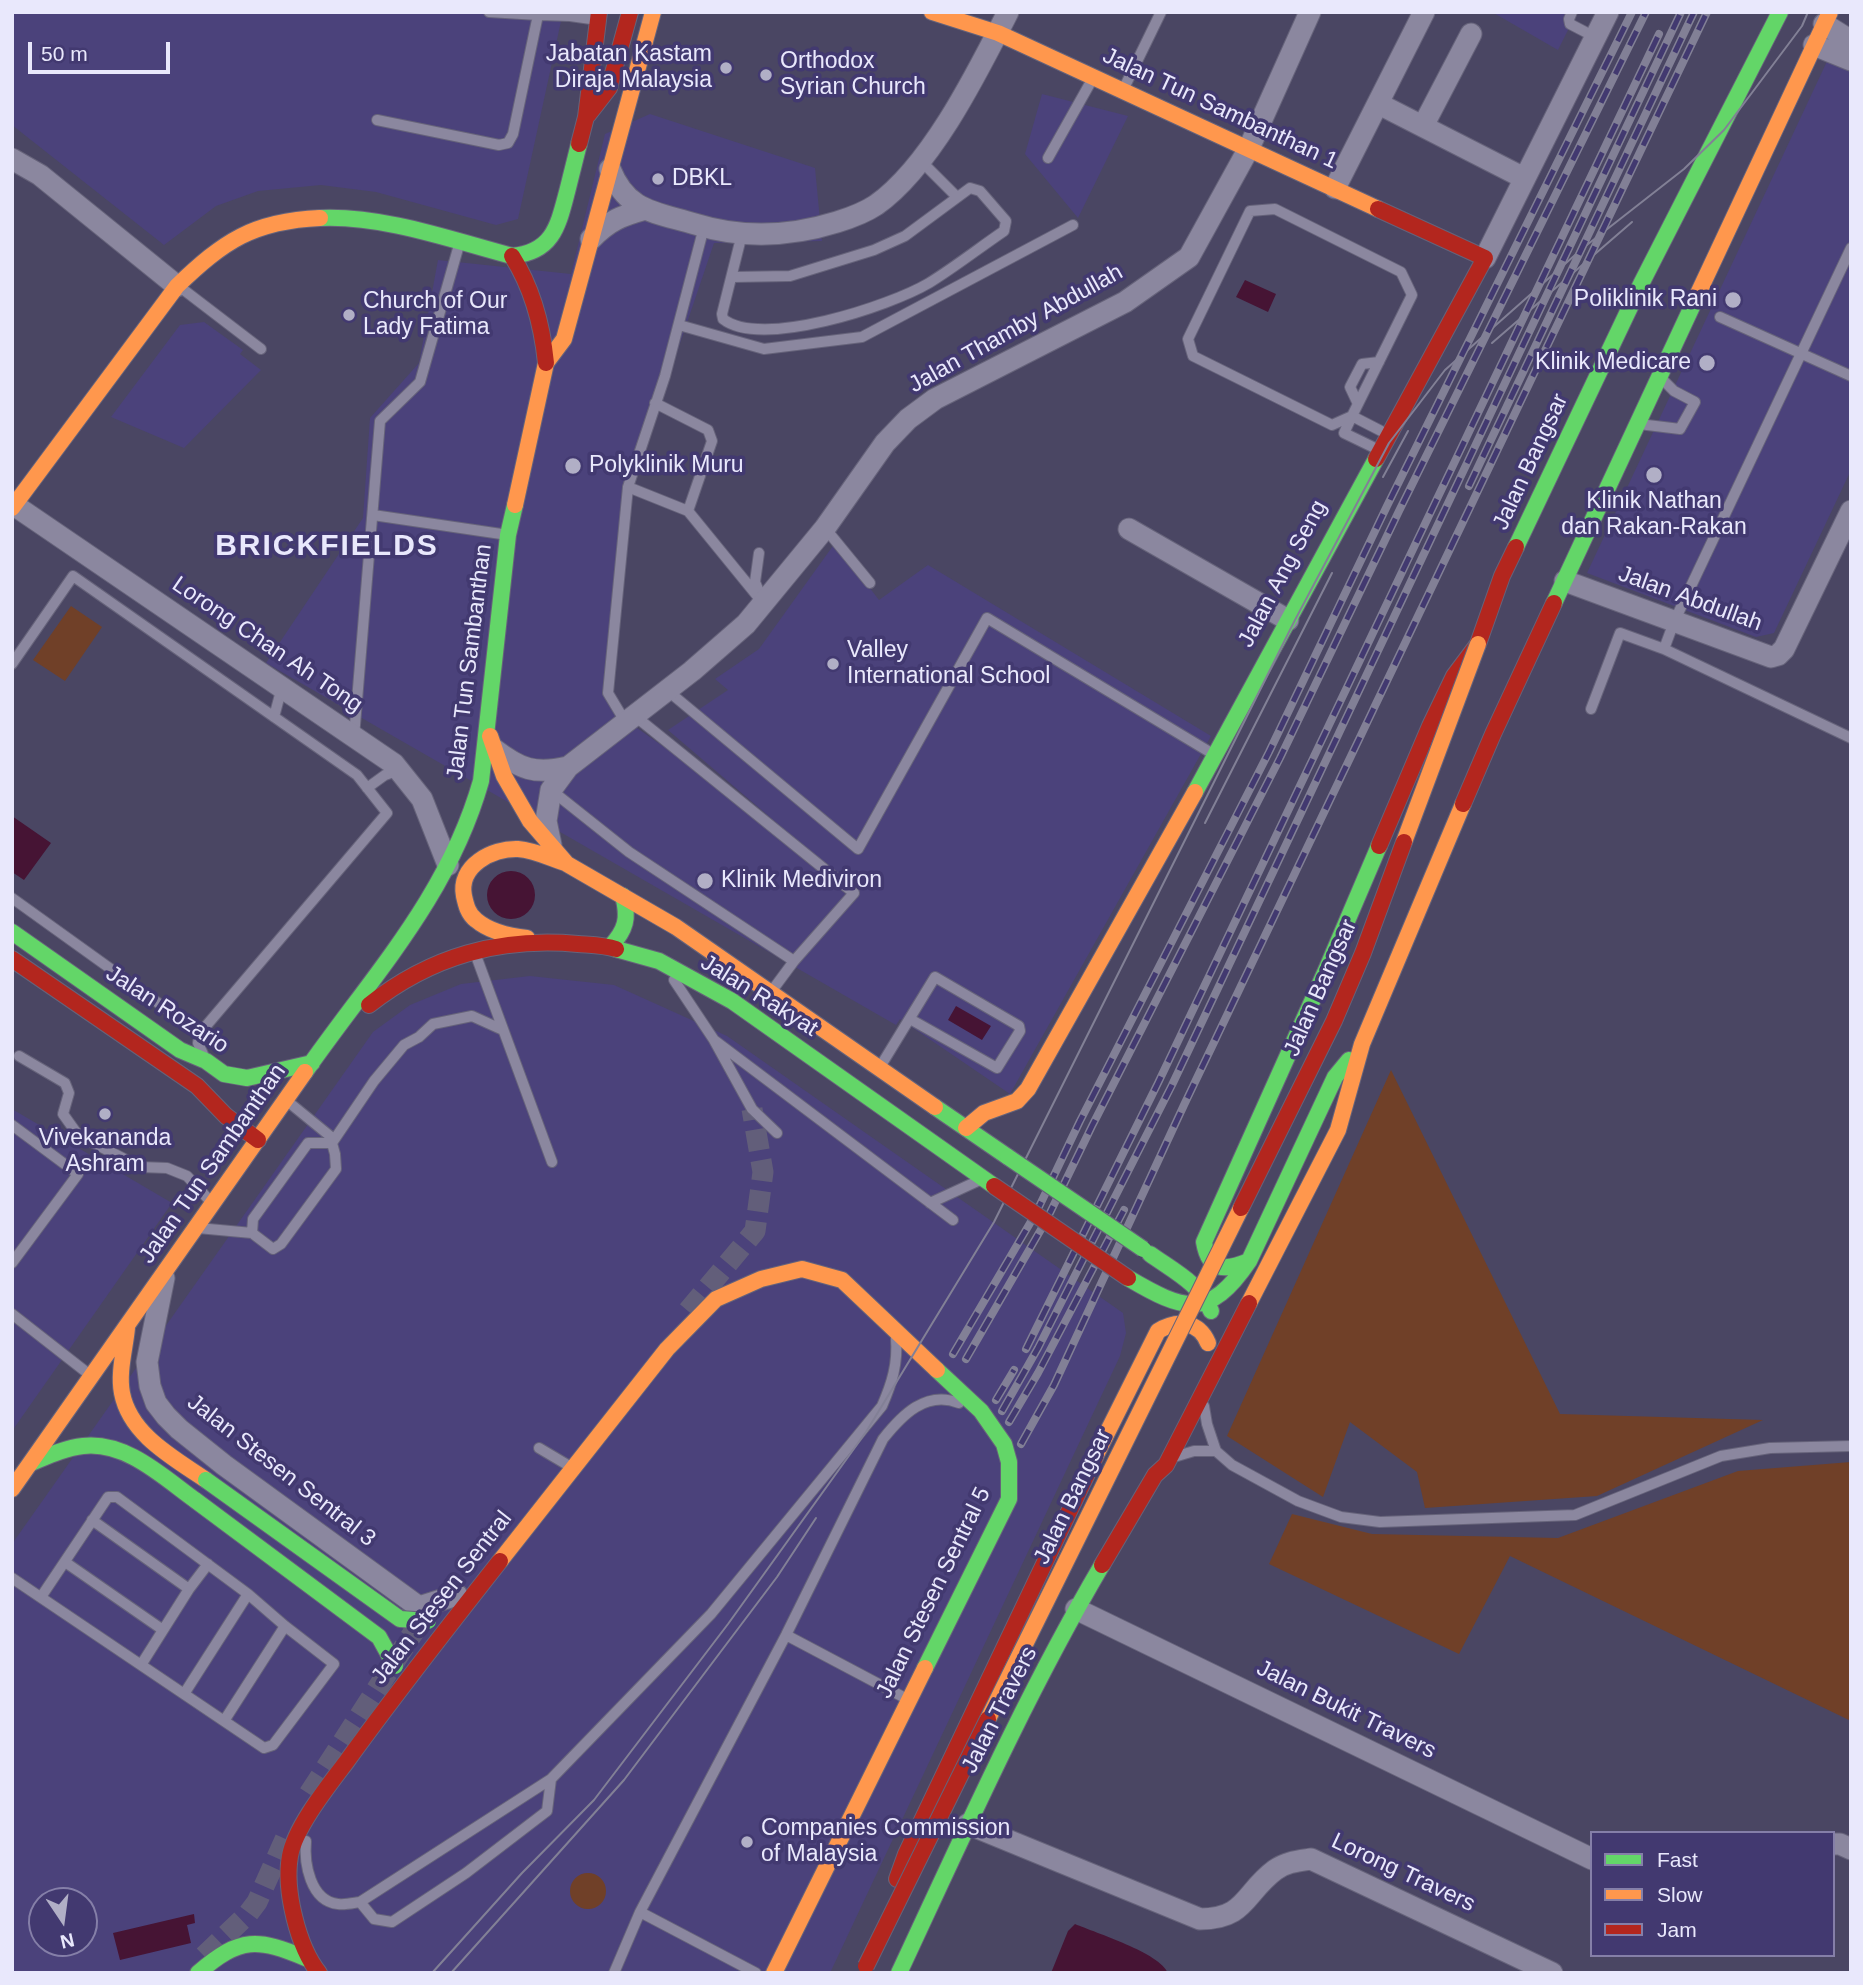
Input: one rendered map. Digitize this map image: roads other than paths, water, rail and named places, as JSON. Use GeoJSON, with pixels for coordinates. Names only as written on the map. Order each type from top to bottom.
{"type":"FeatureCollection","features":[{"type":"Feature","properties":{"kind":"main road"},"geometry":{"type":"LineString","coordinates":[[586,117],[609,88],[630,12]]}},
{"type":"Feature","properties":{"kind":"main road","name":"Jalan Tun Sambanthan"},"geometry":{"type":"LineString","coordinates":[[12,1489],[328,1039],[382,972],[415,923],[448,865],[481,781],[508,535],[546,363],[564,339],[653,12]]}},
{"type":"Feature","properties":{"kind":"main road","name":"Jalan Tun Sambanthan 1"},"geometry":{"type":"LineString","coordinates":[[932,12],[998,33],[1124,89],[1485,258]]}},
{"type":"Feature","properties":{"kind":"main road","name":"Jalan Bangsar"},"geometry":{"type":"LineString","coordinates":[[864,1971],[1334,1021],[1363,953],[1502,576],[1641,285],[1780,12]]}},
{"type":"Feature","properties":{"kind":"main road"},"geometry":{"type":"LineString","coordinates":[[13,506],[177,286],[201,263],[239,235],[303,220],[354,219],[512,256],[540,248],[558,226],[586,117],[599,16]]}},
{"type":"Feature","properties":{"kind":"main road"},"geometry":{"type":"LineString","coordinates":[[1155,1475],[1170,1458],[1338,1130],[1362,1044],[1493,734],[1827,18]]}},
{"type":"Feature","properties":{"kind":"main road"},"geometry":{"type":"LineString","coordinates":[[512,256],[523,272],[539,314],[546,363]]}},
{"type":"Feature","properties":{"kind":"main road","name":"Jalan Ang Seng"},"geometry":{"type":"LineString","coordinates":[[966,1128],[984,1113],[1017,1101],[1028,1089],[1215,756],[1485,258]]}},
{"type":"Feature","properties":{"kind":"main road"},"geometry":{"type":"LineString","coordinates":[[1249,1261],[1234,1268],[1210,1263],[1206,1257],[1204,1242],[1327,968],[1430,726],[1454,676],[1478,644]]}},
{"type":"Feature","properties":{"kind":"main road","name":"Jalan Rakyat"},"geometry":{"type":"LineString","coordinates":[[328,1039],[393,986],[438,962],[474,951],[544,941],[610,947],[659,961],[733,1001],[1130,1279],[1187,1306],[1209,1302],[1197,1287],[676,927],[567,864],[530,821],[504,776],[486,724]]}},
{"type":"Feature","properties":{"kind":"main road"},"geometry":{"type":"LineString","coordinates":[[544,941],[487,928],[474,919],[463,896],[464,883],[478,860],[504,850],[529,851],[567,864]]}},
{"type":"Feature","properties":{"kind":"main road"},"geometry":{"type":"LineString","coordinates":[[610,947],[626,926],[628,913],[623,896]]}},
{"type":"Feature","properties":{"kind":"main road","name":"Jalan Rozario"},"geometry":{"type":"LineString","coordinates":[[12,932],[180,1050],[206,1061],[225,1074],[247,1078],[312,1063]]}},
{"type":"Feature","properties":{"kind":"main road","name":"Jalan Rozario"},"geometry":{"type":"LineString","coordinates":[[12,959],[197,1086],[226,1116],[258,1140]]}},
{"type":"Feature","properties":{"kind":"main road"},"geometry":{"type":"LineString","coordinates":[[1155,1475],[1153,1460],[1213,1333],[1209,1302],[1232,1287],[1249,1261],[1335,1077],[1362,1044]]}},
{"type":"Feature","properties":{"kind":"main road"},"geometry":{"type":"LineString","coordinates":[[1146,1252],[1182,1252],[1204,1242]]}},
{"type":"Feature","properties":{"kind":"main road","name":"Jalan Stesen Sentral 5"},"geometry":{"type":"LineString","coordinates":[[716,1299],[761,1279],[802,1269],[842,1280],[981,1411],[1004,1444],[1011,1480],[1009,1499],[774,1973]]}},
{"type":"Feature","properties":{"kind":"main road"},"geometry":{"type":"LineString","coordinates":[[1130,1279],[1155,1320],[1164,1327],[1174,1324],[1194,1325],[1202,1331],[1208,1343]]}},
{"type":"Feature","properties":{"kind":"main road","name":"Jalan Stesen Sentral"},"geometry":{"type":"LineString","coordinates":[[319,1973],[308,1959],[288,1881],[290,1854],[310,1811],[460,1602],[573,1468],[667,1349],[716,1299]]}},
{"type":"Feature","properties":{"kind":"main road"},"geometry":{"type":"LineString","coordinates":[[864,1971],[906,1854],[1100,1446],[1155,1320]]}},
{"type":"Feature","properties":{"kind":"main road"},"geometry":{"type":"LineString","coordinates":[[127,1325],[122,1395],[132,1420],[155,1443],[400,1619],[428,1621],[460,1602]]}},
{"type":"Feature","properties":{"kind":"main road"},"geometry":{"type":"LineString","coordinates":[[31,1463],[62,1450],[93,1445],[116,1448],[195,1500],[379,1637],[395,1666],[394,1696]]}},
{"type":"Feature","properties":{"kind":"main road","name":"Jalan Travers"},"geometry":{"type":"LineString","coordinates":[[899,1973],[968,1824],[1076,1609],[1155,1475]]}},
{"type":"Feature","properties":{"kind":"main road","name":"Jalan Stesen Sentral"},"geometry":{"type":"LineString","coordinates":[[198,1973],[228,1948],[242,1945],[277,1946],[308,1959]]}},
{"type":"Feature","properties":{"kind":"street"},"geometry":{"type":"LineString","coordinates":[[610,169],[622,193],[629,200],[646,209],[704,227],[743,234],[778,235],[806,231],[854,216],[876,205],[920,160],[953,111],[1008,12]]}},
{"type":"Feature","properties":{"kind":"street","name":"Jalan Thamby Abdullah"},"geometry":{"type":"LineString","coordinates":[[551,845],[546,821],[551,790],[568,767],[668,691],[746,624],[825,528],[885,443],[908,419],[935,399],[1125,302],[1189,257],[1249,148],[1310,12]]}},
{"type":"Feature","properties":{"kind":"street"},"geometry":{"type":"LineString","coordinates":[[1335,188],[1424,12]]}},
{"type":"Feature","properties":{"kind":"street","name":"Jalan Ang Seng"},"geometry":{"type":"LineString","coordinates":[[1485,258],[1608,12]]}},
{"type":"Feature","properties":{"kind":"street"},"geometry":{"type":"LineString","coordinates":[[1827,18],[1851,41]]}},
{"type":"Feature","properties":{"kind":"street"},"geometry":{"type":"LineString","coordinates":[[1423,125],[1471,34]]}},
{"type":"Feature","properties":{"kind":"street"},"geometry":{"type":"LineString","coordinates":[[1814,45],[1851,60]]}},
{"type":"Feature","properties":{"kind":"street"},"geometry":{"type":"LineString","coordinates":[[1379,104],[1524,178]]}},
{"type":"Feature","properties":{"kind":"street"},"geometry":{"type":"LineString","coordinates":[[12,159],[40,175],[177,286]]}},
{"type":"Feature","properties":{"kind":"street"},"geometry":{"type":"LineString","coordinates":[[590,240],[620,216],[646,209]]}},
{"type":"Feature","properties":{"kind":"street","name":"Lorong Chan Ah Tong"},"geometry":{"type":"LineString","coordinates":[[13,506],[394,764],[422,799],[448,865]]}},
{"type":"Feature","properties":{"kind":"street"},"geometry":{"type":"LineString","coordinates":[[1845,539],[1851,511]]}},
{"type":"Feature","properties":{"kind":"street"},"geometry":{"type":"LineString","coordinates":[[1129,529],[1289,620]]}},
{"type":"Feature","properties":{"kind":"street","name":"Jalan Abdullah"},"geometry":{"type":"LineString","coordinates":[[1564,581],[1771,657],[1784,649],[1845,539]]}},
{"type":"Feature","properties":{"kind":"street"},"geometry":{"type":"LineString","coordinates":[[494,749],[507,760],[526,769],[551,771],[568,767]]}},
{"type":"Feature","properties":{"kind":"street","name":"Jalan Stesen Sentral 3"},"geometry":{"type":"LineString","coordinates":[[165,1272],[147,1362],[150,1386],[156,1403],[166,1416],[224,1465],[419,1608],[460,1602]]}},
{"type":"Feature","properties":{"kind":"street","name":"Jalan Bukit Travers"},"geometry":{"type":"LineString","coordinates":[[1076,1609],[1590,1859]]}},
{"type":"Feature","properties":{"kind":"street","name":"Lorong Travers"},"geometry":{"type":"LineString","coordinates":[[968,1824],[1200,1919],[1215,1919],[1228,1915],[1242,1906],[1274,1871],[1291,1862],[1311,1859],[1552,1973]]}},
{"type":"Feature","properties":{"kind":"lane"},"geometry":{"type":"LineString","coordinates":[[489,12],[599,16]]}},
{"type":"Feature","properties":{"kind":"lane"},"geometry":{"type":"LineString","coordinates":[[1124,89],[1161,12]]}},
{"type":"Feature","properties":{"kind":"lane"},"geometry":{"type":"LineString","coordinates":[[1572,12],[1570,24],[1595,37]]}},
{"type":"Feature","properties":{"kind":"lane"},"geometry":{"type":"LineString","coordinates":[[377,120],[499,145],[508,143],[513,134],[538,15]]}},
{"type":"Feature","properties":{"kind":"lane"},"geometry":{"type":"LineString","coordinates":[[1048,158],[1094,76]]}},
{"type":"Feature","properties":{"kind":"lane"},"geometry":{"type":"LineString","coordinates":[[920,160],[956,196]]}},
{"type":"Feature","properties":{"kind":"lane"},"geometry":{"type":"LineString","coordinates":[[733,276],[790,276],[874,250],[905,236],[970,188],[980,191],[1006,220],[1004,231],[926,284],[842,317],[770,331],[723,319],[733,276],[743,234]]}},
{"type":"Feature","properties":{"kind":"lane"},"geometry":{"type":"LineString","coordinates":[[1352,416],[1332,425],[1194,356],[1188,340],[1250,211],[1275,209],[1401,272],[1412,295],[1344,433],[1380,451]]}},
{"type":"Feature","properties":{"kind":"lane"},"geometry":{"type":"LineString","coordinates":[[678,325],[764,349],[862,337],[1073,225]]}},
{"type":"Feature","properties":{"kind":"lane"},"geometry":{"type":"LineString","coordinates":[[704,227],[678,325],[628,487],[608,693],[630,720],[854,893],[794,961],[771,992]]}},
{"type":"Feature","properties":{"kind":"lane"},"geometry":{"type":"LineString","coordinates":[[354,737],[380,421],[421,382],[460,243]]}},
{"type":"Feature","properties":{"kind":"lane"},"geometry":{"type":"LineString","coordinates":[[1664,649],[1674,622],[1851,248]]}},
{"type":"Feature","properties":{"kind":"lane"},"geometry":{"type":"LineString","coordinates":[[177,286],[261,349]]}},
{"type":"Feature","properties":{"kind":"lane"},"geometry":{"type":"LineString","coordinates":[[1720,317],[1851,376]]}},
{"type":"Feature","properties":{"kind":"lane"},"geometry":{"type":"LineString","coordinates":[[1638,424],[1681,429],[1695,402],[1674,391],[1660,377]]}},
{"type":"Feature","properties":{"kind":"lane"},"geometry":{"type":"LineString","coordinates":[[655,403],[708,429],[712,441],[688,511]]}},
{"type":"Feature","properties":{"kind":"lane"},"geometry":{"type":"LineString","coordinates":[[1352,416],[1388,435]]}},
{"type":"Feature","properties":{"kind":"lane"},"geometry":{"type":"LineString","coordinates":[[628,487],[688,511],[763,603]]}},
{"type":"Feature","properties":{"kind":"lane"},"geometry":{"type":"LineString","coordinates":[[373,515],[508,535]]}},
{"type":"Feature","properties":{"kind":"lane"},"geometry":{"type":"LineString","coordinates":[[825,528],[870,583]]}},
{"type":"Feature","properties":{"kind":"lane"},"geometry":{"type":"LineString","coordinates":[[759,553],[755,582],[763,603]]}},
{"type":"Feature","properties":{"kind":"lane"},"geometry":{"type":"LineString","coordinates":[[12,664],[73,576],[357,775],[387,813],[200,1033],[198,1042],[206,1061]]}},
{"type":"Feature","properties":{"kind":"lane"},"geometry":{"type":"LineString","coordinates":[[125,613],[140,591]]}},
{"type":"Feature","properties":{"kind":"lane"},"geometry":{"type":"LineString","coordinates":[[668,691],[858,849],[987,618],[1215,756]]}},
{"type":"Feature","properties":{"kind":"lane"},"geometry":{"type":"LineString","coordinates":[[1591,709],[1620,633],[1664,649],[1851,738]]}},
{"type":"Feature","properties":{"kind":"lane"},"geometry":{"type":"LineString","coordinates":[[274,717],[282,687]]}},
{"type":"Feature","properties":{"kind":"lane"},"geometry":{"type":"LineString","coordinates":[[367,788],[385,775],[399,770]]}},
{"type":"Feature","properties":{"kind":"lane"},"geometry":{"type":"LineString","coordinates":[[551,790],[629,852],[794,961]]}},
{"type":"Feature","properties":{"kind":"lane"},"geometry":{"type":"LineString","coordinates":[[12,898],[200,1033]]}},
{"type":"Feature","properties":{"kind":"lane"},"geometry":{"type":"LineString","coordinates":[[474,951],[552,1163]]}},
{"type":"Feature","properties":{"kind":"lane"},"geometry":{"type":"LineString","coordinates":[[659,961],[684,992],[752,1109],[777,1133]]}},
{"type":"Feature","properties":{"kind":"lane"},"geometry":{"type":"LineString","coordinates":[[880,1068],[935,977],[1019,1026],[1020,1031],[997,1068],[910,1019]]}},
{"type":"Feature","properties":{"kind":"lane"},"geometry":{"type":"LineString","coordinates":[[332,1143],[374,1081],[404,1045],[419,1037],[433,1024],[472,1016],[503,1030]]}},
{"type":"Feature","properties":{"kind":"lane"},"geometry":{"type":"LineString","coordinates":[[714,1040],[953,1220]]}},
{"type":"Feature","properties":{"kind":"lane"},"geometry":{"type":"LineString","coordinates":[[19,1056],[65,1083],[69,1093],[63,1114],[78,1135],[140,1167],[167,1168],[187,1176],[213,1204]]}},
{"type":"Feature","properties":{"kind":"lane"},"geometry":{"type":"LineString","coordinates":[[196,1227],[252,1233],[273,1249],[281,1244],[336,1169],[330,1136],[286,1100]]}},
{"type":"Feature","properties":{"kind":"lane"},"geometry":{"type":"LineString","coordinates":[[12,1125],[78,1174],[12,1263]]}},
{"type":"Feature","properties":{"kind":"lane"},"geometry":{"type":"LineString","coordinates":[[252,1233],[253,1219],[308,1143],[332,1143]]}},
{"type":"Feature","properties":{"kind":"lane"},"geometry":{"type":"LineString","coordinates":[[930,1203],[988,1182]]}},
{"type":"Feature","properties":{"kind":"lane"},"geometry":{"type":"LineString","coordinates":[[12,1314],[92,1376]]}},
{"type":"Feature","properties":{"kind":"lane"},"geometry":{"type":"LineString","coordinates":[[310,1811],[305,1852],[309,1878],[320,1894],[335,1904],[360,1902],[551,1779],[711,1614],[882,1406],[893,1380],[898,1357],[896,1331]]}},
{"type":"Feature","properties":{"kind":"lane"},"geometry":{"type":"LineString","coordinates":[[1202,1397],[1216,1451],[1232,1465],[1298,1502],[1341,1517],[1380,1522],[1575,1515],[1721,1456],[1770,1448],[1851,1446]]}},
{"type":"Feature","properties":{"kind":"lane"},"geometry":{"type":"LineString","coordinates":[[614,1973],[640,1912],[786,1635],[883,1438],[900,1417],[921,1403],[947,1398],[981,1411]]}},
{"type":"Feature","properties":{"kind":"lane"},"geometry":{"type":"LineString","coordinates":[[539,1448],[573,1468]]}},
{"type":"Feature","properties":{"kind":"lane"},"geometry":{"type":"LineString","coordinates":[[1170,1458],[1194,1451],[1216,1451]]}},
{"type":"Feature","properties":{"kind":"lane"},"geometry":{"type":"LineString","coordinates":[[12,1578],[264,1748],[273,1745],[334,1664],[248,1594],[117,1497],[108,1497],[41,1597]]}},
{"type":"Feature","properties":{"kind":"lane"},"geometry":{"type":"LineString","coordinates":[[92,1520],[189,1589]]}},
{"type":"Feature","properties":{"kind":"lane"},"geometry":{"type":"LineString","coordinates":[[65,1562],[163,1630]]}},
{"type":"Feature","properties":{"kind":"lane"},"geometry":{"type":"LineString","coordinates":[[141,1665],[208,1564]]}},
{"type":"Feature","properties":{"kind":"lane"},"geometry":{"type":"LineString","coordinates":[[184,1694],[248,1594]]}},
{"type":"Feature","properties":{"kind":"lane"},"geometry":{"type":"LineString","coordinates":[[224,1721],[285,1626]]}},
{"type":"Feature","properties":{"kind":"lane"},"geometry":{"type":"LineString","coordinates":[[786,1635],[908,1700]]}},
{"type":"Feature","properties":{"kind":"lane"},"geometry":{"type":"LineString","coordinates":[[360,1902],[374,1919],[392,1922],[466,1873],[547,1811],[551,1779]]}},
{"type":"Feature","properties":{"kind":"lane"},"geometry":{"type":"LineString","coordinates":[[640,1912],[756,1973]]}},
{"type":"Feature","properties":{"kind":"tunnel"},"geometry":{"type":"LineString","coordinates":[[688,1311],[755,1231],[763,1172],[752,1109]]}},
{"type":"Feature","properties":{"kind":"tunnel"},"geometry":{"type":"LineString","coordinates":[[309,1794],[415,1630],[407,1607]]}},
{"type":"Feature","properties":{"kind":"tunnel"},"geometry":{"type":"LineString","coordinates":[[204,1956],[257,1902],[287,1835]]}},
{"type":"Feature","properties":{"kind":"tram line"},"geometry":{"type":"LineString","coordinates":[[432,1973],[522,1873],[594,1800],[728,1624],[866,1432],[994,1222],[1295,620],[1389,443],[1445,370],[1583,248],[1684,169],[1724,130],[1802,26],[1808,12]]}},
{"type":"Feature","properties":{"kind":"tram line"},"geometry":{"type":"LineString","coordinates":[[1492,343],[1632,222]]}},
{"type":"Feature","properties":{"kind":"tram line"},"geometry":{"type":"LineString","coordinates":[[1383,477],[1408,431]]}},
{"type":"Feature","properties":{"kind":"tram line"},"geometry":{"type":"LineString","coordinates":[[1205,823],[1332,573]]}},
{"type":"Feature","properties":{"kind":"tram line"},"geometry":{"type":"LineString","coordinates":[[451,1973],[624,1780],[777,1577],[816,1518]]}},
{"type":"Feature","properties":{"kind":"railway"},"geometry":{"type":"LineString","coordinates":[[953,1354],[1036,1213],[1080,1121],[1269,752],[1387,506],[1632,12]]}},
{"type":"Feature","properties":{"kind":"railway"},"geometry":{"type":"LineString","coordinates":[[966,1359],[1047,1219],[1280,758],[1646,12]]}},
{"type":"Feature","properties":{"kind":"railway"},"geometry":{"type":"LineString","coordinates":[[1002,1411],[1038,1348],[1172,1085],[1681,12]]}},
{"type":"Feature","properties":{"kind":"railway"},"geometry":{"type":"LineString","coordinates":[[1469,486],[1694,12]]}},
{"type":"Feature","properties":{"kind":"railway"},"geometry":{"type":"LineString","coordinates":[[1021,1444],[1054,1385],[1184,1105],[1707,12]]}},
{"type":"Feature","properties":{"kind":"railway"},"geometry":{"type":"LineString","coordinates":[[1026,1349],[1158,1083],[1659,34]]}},
{"type":"Feature","properties":{"kind":"railway"},"geometry":{"type":"LineString","coordinates":[[1009,1422],[1038,1373],[1124,1210]]}},
{"type":"Feature","properties":{"kind":"railway"},"geometry":{"type":"LineString","coordinates":[[996,1400],[1014,1370]]}},
{"type":"Feature","properties":{"kind":"place","name":"Jabatan Kastam Diraja Malaysia"},"geometry":{"type":"Point","coordinates":[726,68]}},
{"type":"Feature","properties":{"kind":"place","name":"Orthodox Syrian Church"},"geometry":{"type":"Point","coordinates":[766,75]}},
{"type":"Feature","properties":{"kind":"place","name":"DBKL"},"geometry":{"type":"Point","coordinates":[658,179]}},
{"type":"Feature","properties":{"kind":"place","name":"Poliklinik Rani"},"geometry":{"type":"Point","coordinates":[1733,300]}},
{"type":"Feature","properties":{"kind":"place","name":"Church of Our Lady Fatima"},"geometry":{"type":"Point","coordinates":[349,315]}},
{"type":"Feature","properties":{"kind":"place","name":"Klinik Medicare"},"geometry":{"type":"Point","coordinates":[1707,363]}},
{"type":"Feature","properties":{"kind":"place","name":"Polyklinik Muru"},"geometry":{"type":"Point","coordinates":[573,466]}},
{"type":"Feature","properties":{"kind":"place","name":"Klinik Nathan dan Rakan-Rakan"},"geometry":{"type":"Point","coordinates":[1654,475]}},
{"type":"Feature","properties":{"kind":"place","name":"Valley International School"},"geometry":{"type":"Point","coordinates":[833,664]}},
{"type":"Feature","properties":{"kind":"place","name":"Klinik Mediviron"},"geometry":{"type":"Point","coordinates":[705,881]}},
{"type":"Feature","properties":{"kind":"place","name":"Vivekananda Ashram"},"geometry":{"type":"Point","coordinates":[105,1114]}},
{"type":"Feature","properties":{"kind":"place","name":"Companies Commission of Malaysia"},"geometry":{"type":"Point","coordinates":[747,1842]}},
{"type":"Feature","properties":{"kind":"district","name":"BRICKFIELDS"},"geometry":{"type":"Point","coordinates":[327,547]}}]}
